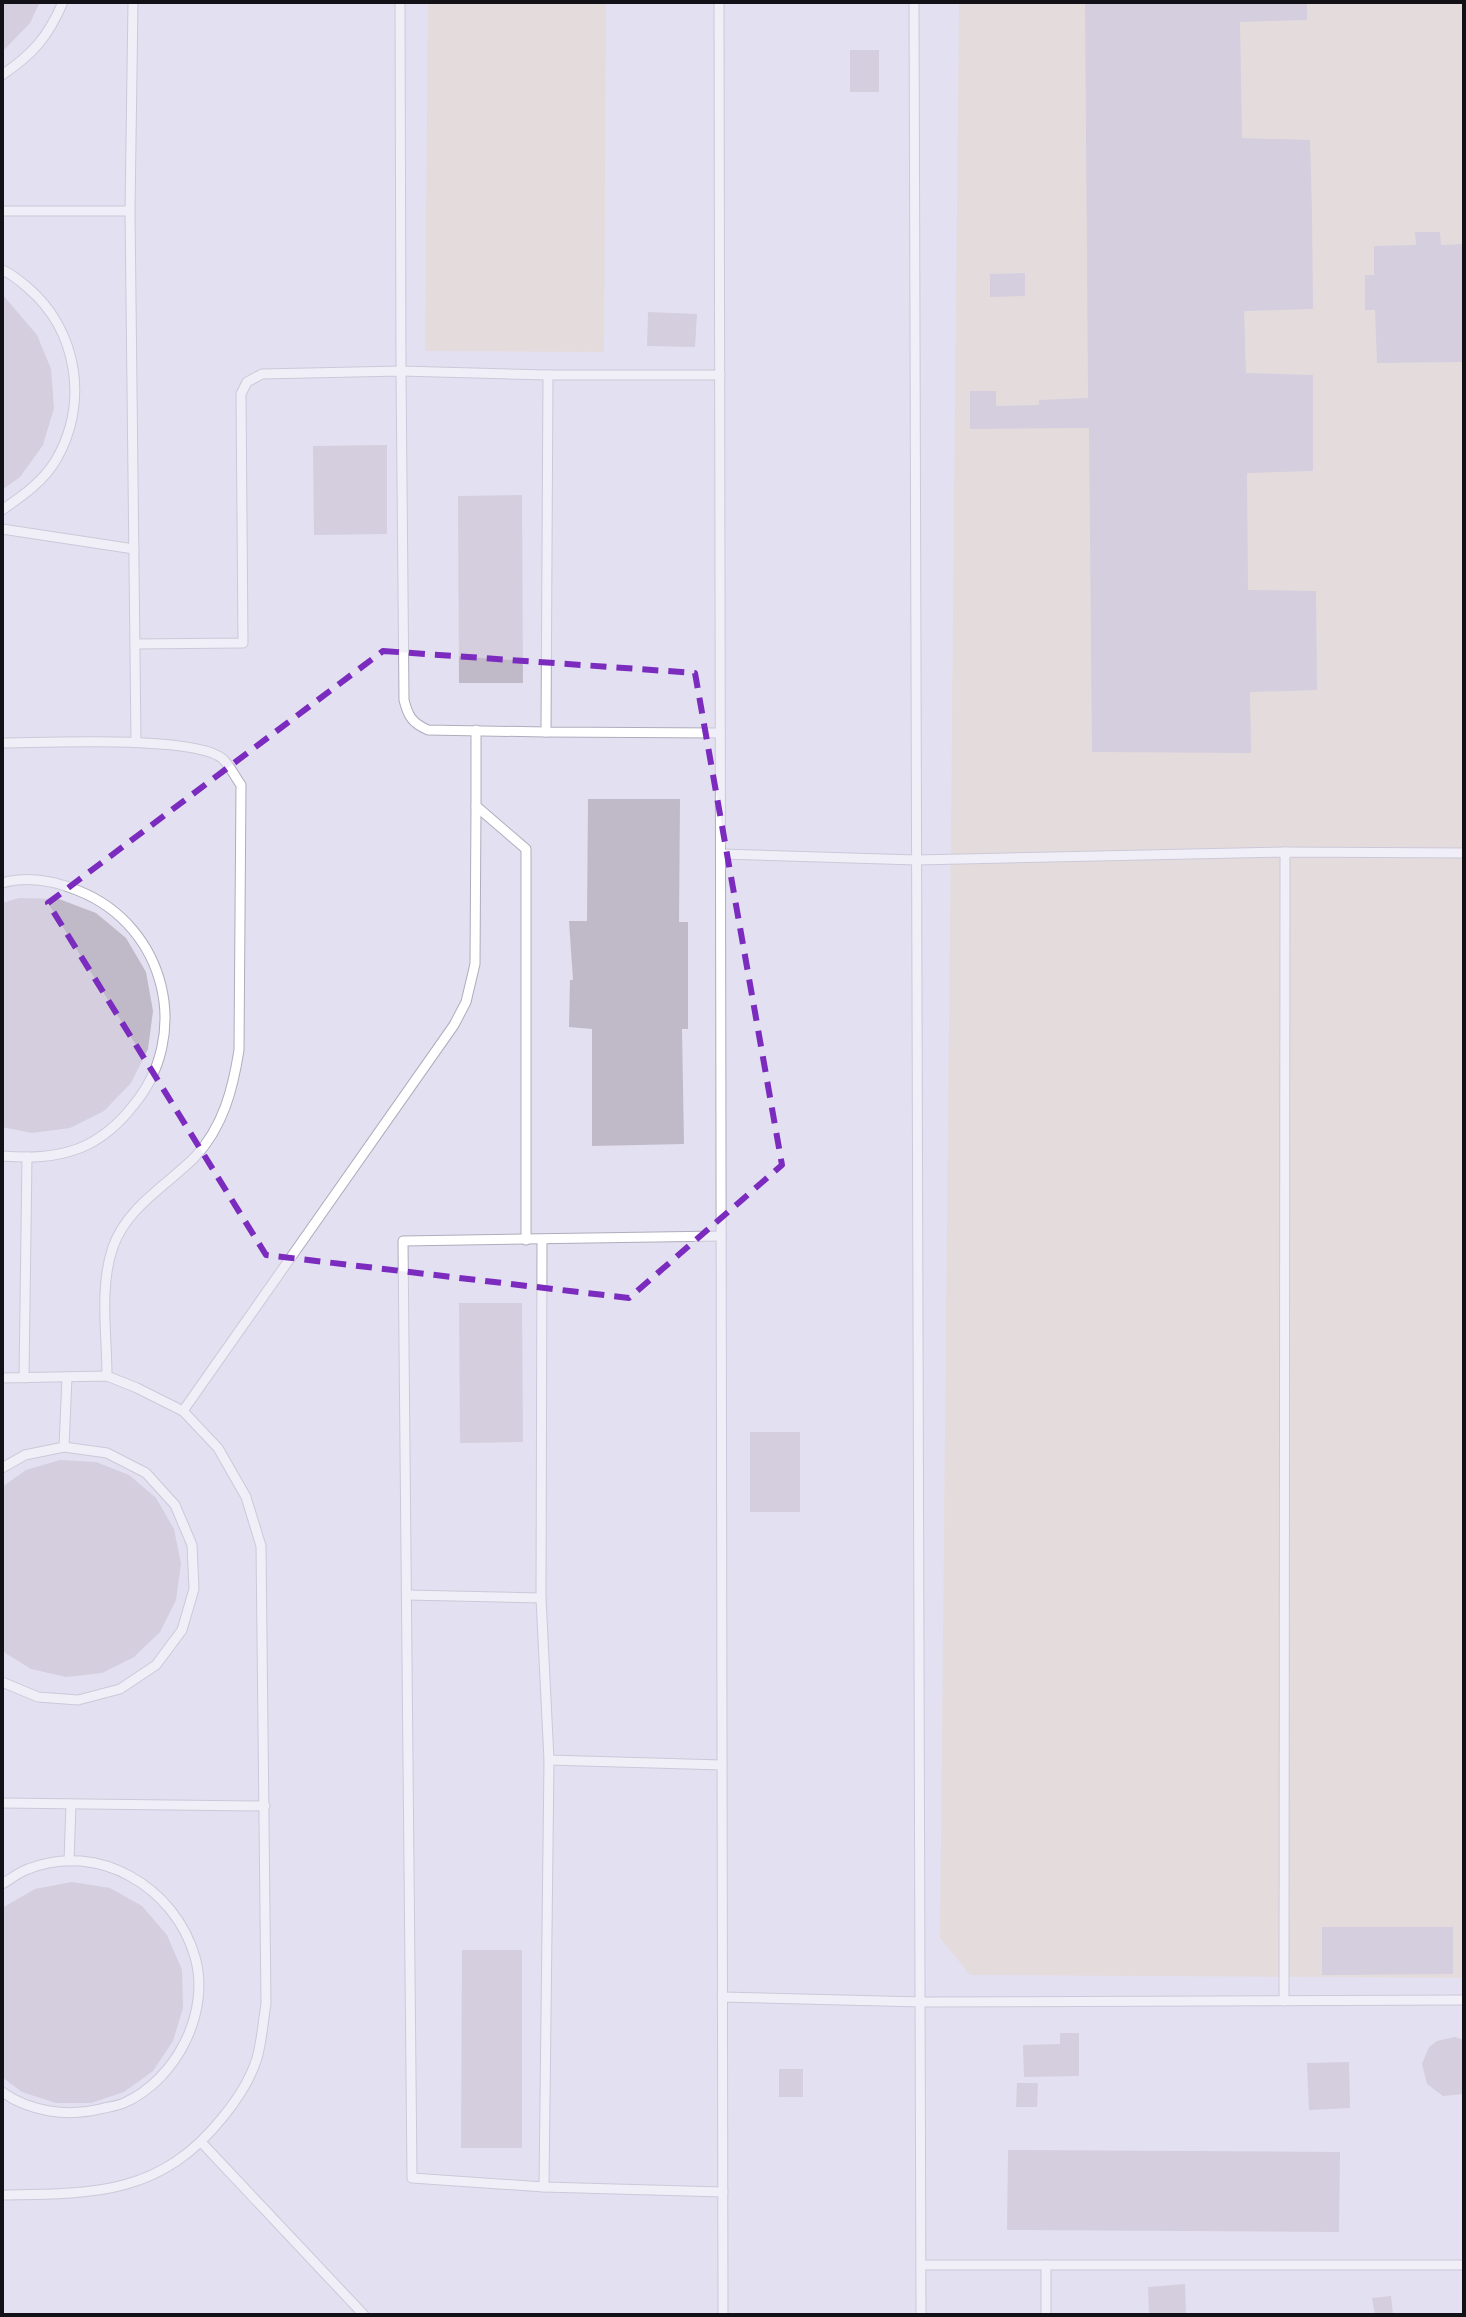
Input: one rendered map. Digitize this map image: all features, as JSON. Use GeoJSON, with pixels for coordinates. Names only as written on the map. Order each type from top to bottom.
{"type":"FeatureCollection","features":[{"type":"Feature","properties":{"kind":"lane"},"geometry":{"type":"LineString","coordinates":[[2,75],[27,58],[43,39],[63,2]]}},
{"type":"Feature","properties":{"kind":"lane"},"geometry":{"type":"LineString","coordinates":[[133,2],[130,211],[136,742]]}},
{"type":"Feature","properties":{"kind":"lane"},"geometry":{"type":"LineString","coordinates":[[400,2],[404,700],[408,716],[416,725],[428,730],[720,733]]}},
{"type":"Feature","properties":{"kind":"lane"},"geometry":{"type":"LineString","coordinates":[[719,2],[723,2315]]}},
{"type":"Feature","properties":{"kind":"lane"},"geometry":{"type":"LineString","coordinates":[[914,2],[921,2315]]}},
{"type":"Feature","properties":{"kind":"lane"},"geometry":{"type":"LineString","coordinates":[[2,211],[130,211]]}},
{"type":"Feature","properties":{"kind":"lane"},"geometry":{"type":"LineString","coordinates":[[2,270],[44,301],[66,338],[76,379],[72,422],[56,462],[31,491],[2,510]]}},
{"type":"Feature","properties":{"kind":"lane"},"geometry":{"type":"LineString","coordinates":[[135,644],[243,643],[241,394],[247,382],[262,374],[401,371],[720,375]]}},
{"type":"Feature","properties":{"kind":"lane"},"geometry":{"type":"LineString","coordinates":[[546,732],[548,375]]}},
{"type":"Feature","properties":{"kind":"lane"},"geometry":{"type":"LineString","coordinates":[[2,529],[134,549]]}},
{"type":"Feature","properties":{"kind":"lane"},"geometry":{"type":"LineString","coordinates":[[183,1411],[454,1025],[466,1002],[475,964],[476,730]]}},
{"type":"Feature","properties":{"kind":"lane"},"geometry":{"type":"LineString","coordinates":[[2,743],[136,742],[194,748],[222,758],[241,785],[239,1050],[233,1089],[216,1128],[196,1155],[131,1214],[114,1246],[106,1277],[107,1376]]}},
{"type":"Feature","properties":{"kind":"lane"},"geometry":{"type":"LineString","coordinates":[[476,806],[526,849],[526,1240]]}},
{"type":"Feature","properties":{"kind":"lane"},"geometry":{"type":"LineString","coordinates":[[1284,2001],[1285,852]]}},
{"type":"Feature","properties":{"kind":"lane"},"geometry":{"type":"LineString","coordinates":[[721,854],[916,860],[1285,852],[1464,853]]}},
{"type":"Feature","properties":{"kind":"lane"},"geometry":{"type":"LineString","coordinates":[[2,883],[14,880],[58,882],[98,899],[132,927],[155,964],[166,1006],[163,1050],[146,1091],[118,1124],[81,1147],[39,1158],[2,1156]]}},
{"type":"Feature","properties":{"kind":"lane"},"geometry":{"type":"LineString","coordinates":[[24,1378],[27,1157]]}},
{"type":"Feature","properties":{"kind":"lane"},"geometry":{"type":"LineString","coordinates":[[721,1236],[403,1241],[412,2178],[544,2187],[723,2192]]}},
{"type":"Feature","properties":{"kind":"lane"},"geometry":{"type":"LineString","coordinates":[[542,1240],[541,1598],[549,1760],[544,2187]]}},
{"type":"Feature","properties":{"kind":"lane"},"geometry":{"type":"LineString","coordinates":[[2,1378],[107,1376],[183,1411],[218,1448],[246,1497],[261,1546],[266,2004],[257,2060],[232,2105],[202,2143],[166,2169],[123,2186],[79,2194],[2,2195]]}},
{"type":"Feature","properties":{"kind":"lane"},"geometry":{"type":"LineString","coordinates":[[64,1447],[67,1377]]}},
{"type":"Feature","properties":{"kind":"lane"},"geometry":{"type":"LineString","coordinates":[[2,1468],[25,1455],[64,1447],[107,1453],[146,1473],[175,1505],[192,1545],[194,1589],[182,1630],[156,1665],[120,1689],[78,1700],[38,1697],[2,1682]]}},
{"type":"Feature","properties":{"kind":"lane"},"geometry":{"type":"LineString","coordinates":[[407,1595],[541,1598]]}},
{"type":"Feature","properties":{"kind":"lane"},"geometry":{"type":"LineString","coordinates":[[549,1760],[722,1765]]}},
{"type":"Feature","properties":{"kind":"lane"},"geometry":{"type":"LineString","coordinates":[[2,1803],[265,1806]]}},
{"type":"Feature","properties":{"kind":"lane"},"geometry":{"type":"LineString","coordinates":[[69,1861],[71,1804]]}},
{"type":"Feature","properties":{"kind":"lane"},"geometry":{"type":"LineString","coordinates":[[2,1884],[29,1868],[69,1861],[111,1866],[150,1887],[179,1918],[196,1958],[198,2002],[186,2044],[160,2079],[124,2103],[82,2113],[42,2110],[2,2092]]}},
{"type":"Feature","properties":{"kind":"lane"},"geometry":{"type":"LineString","coordinates":[[722,1997],[922,2002],[1464,2000]]}},
{"type":"Feature","properties":{"kind":"lane"},"geometry":{"type":"LineString","coordinates":[[202,2143],[364,2315]]}},
{"type":"Feature","properties":{"kind":"lane"},"geometry":{"type":"LineString","coordinates":[[921,2265],[1464,2265]]}},
{"type":"Feature","properties":{"kind":"lane"},"geometry":{"type":"LineString","coordinates":[[1046,2265],[1046,2315]]}},
{"type":"Feature","properties":{"kind":"highlighted area"},"geometry":{"type":"Polygon","coordinates":[[[383,651],[695,673],[782,1165],[629,1298],[266,1255],[48,903],[383,651]]]}},
{"type":"Feature","properties":{"kind":"shaded area"},"geometry":{"type":"Polygon","coordinates":[[[428,2],[606,2],[604,352],[425,351],[428,2]]]}},
{"type":"Feature","properties":{"kind":"shaded area"},"geometry":{"type":"Polygon","coordinates":[[[959,2],[1464,2],[1464,1978],[970,1975],[940,1938],[959,2]]]}},
{"type":"Feature","properties":{"kind":"building"},"geometry":{"type":"Polygon","coordinates":[[[2,2],[40,2],[30,23],[2,52],[2,2]]]}},
{"type":"Feature","properties":{"kind":"building"},"geometry":{"type":"Polygon","coordinates":[[[1085,2],[1307,2],[1307,20],[1240,22],[1242,138],[1310,140],[1312,211],[1313,309],[1244,311],[1246,373],[1313,375],[1313,471],[1247,473],[1248,590],[1316,591],[1317,690],[1250,692],[1251,753],[1092,752],[1089,428],[970,429],[970,391],[996,391],[996,406],[1039,405],[1039,400],[1088,398],[1085,2]]]}},
{"type":"Feature","properties":{"kind":"building"},"geometry":{"type":"Polygon","coordinates":[[[850,50],[879,50],[879,92],[850,92],[850,50]]]}},
{"type":"Feature","properties":{"kind":"building"},"geometry":{"type":"Polygon","coordinates":[[[1415,232],[1440,232],[1441,245],[1464,244],[1464,362],[1377,363],[1375,310],[1365,310],[1365,275],[1374,275],[1374,246],[1416,245],[1415,232]]]}},
{"type":"Feature","properties":{"kind":"building"},"geometry":{"type":"Polygon","coordinates":[[[1025,273],[1025,296],[990,297],[990,274],[1025,273]]]}},
{"type":"Feature","properties":{"kind":"building"},"geometry":{"type":"Polygon","coordinates":[[[2,294],[37,335],[51,369],[54,408],[43,445],[20,477],[2,490],[2,294]]]}},
{"type":"Feature","properties":{"kind":"building"},"geometry":{"type":"Polygon","coordinates":[[[648,312],[697,314],[695,347],[647,346],[648,312]]]}},
{"type":"Feature","properties":{"kind":"building"},"geometry":{"type":"Polygon","coordinates":[[[387,445],[387,534],[314,535],[313,446],[387,445]]]}},
{"type":"Feature","properties":{"kind":"building"},"geometry":{"type":"Polygon","coordinates":[[[522,495],[523,683],[459,683],[458,496],[522,495]]]}},
{"type":"Feature","properties":{"kind":"building"},"geometry":{"type":"Polygon","coordinates":[[[588,799],[680,799],[679,922],[688,922],[688,1029],[682,1029],[684,1144],[592,1146],[592,1029],[569,1027],[570,980],[573,980],[569,921],[587,921],[588,799]]]}},
{"type":"Feature","properties":{"kind":"building"},"geometry":{"type":"Polygon","coordinates":[[[19,898],[59,899],[96,913],[126,938],[146,972],[153,1011],[148,1049],[131,1083],[104,1111],[70,1128],[32,1133],[2,1127],[2,903],[19,898]]]}},
{"type":"Feature","properties":{"kind":"building"},"geometry":{"type":"Polygon","coordinates":[[[459,1303],[522,1303],[523,1442],[460,1443],[459,1303]]]}},
{"type":"Feature","properties":{"kind":"building"},"geometry":{"type":"Polygon","coordinates":[[[750,1432],[800,1432],[800,1512],[750,1512],[750,1432]]]}},
{"type":"Feature","properties":{"kind":"building"},"geometry":{"type":"Polygon","coordinates":[[[60,1460],[96,1462],[129,1475],[156,1498],[174,1529],[181,1564],[176,1600],[160,1632],[134,1657],[102,1673],[66,1677],[31,1669],[2,1651],[2,1487],[26,1470],[60,1460]]]}},
{"type":"Feature","properties":{"kind":"building"},"geometry":{"type":"Polygon","coordinates":[[[72,1882],[110,1888],[142,1906],[167,1935],[182,1970],[183,2008],[173,2041],[153,2071],[124,2092],[91,2103],[56,2103],[22,2092],[2,2077],[2,1908],[35,1889],[72,1882]]]}},
{"type":"Feature","properties":{"kind":"building"},"geometry":{"type":"Polygon","coordinates":[[[1322,1927],[1453,1927],[1453,1974],[1322,1975],[1322,1927]]]}},
{"type":"Feature","properties":{"kind":"building"},"geometry":{"type":"Polygon","coordinates":[[[462,1950],[522,1950],[522,2148],[461,2148],[462,1950]]]}},
{"type":"Feature","properties":{"kind":"building"},"geometry":{"type":"Polygon","coordinates":[[[1060,2033],[1079,2033],[1079,2076],[1024,2077],[1023,2045],[1060,2044],[1060,2033]]]}},
{"type":"Feature","properties":{"kind":"building"},"geometry":{"type":"Polygon","coordinates":[[[1455,2037],[1464,2040],[1464,2094],[1443,2096],[1427,2084],[1422,2064],[1429,2047],[1437,2041],[1455,2037]]]}},
{"type":"Feature","properties":{"kind":"building"},"geometry":{"type":"Polygon","coordinates":[[[1349,2062],[1350,2108],[1309,2110],[1307,2063],[1349,2062]]]}},
{"type":"Feature","properties":{"kind":"building"},"geometry":{"type":"Polygon","coordinates":[[[779,2069],[803,2069],[803,2097],[779,2097],[779,2069]]]}},
{"type":"Feature","properties":{"kind":"building"},"geometry":{"type":"Polygon","coordinates":[[[1017,2083],[1038,2083],[1037,2107],[1016,2107],[1017,2083]]]}},
{"type":"Feature","properties":{"kind":"building"},"geometry":{"type":"Polygon","coordinates":[[[1008,2150],[1340,2152],[1339,2232],[1007,2230],[1008,2150]]]}},
{"type":"Feature","properties":{"kind":"building"},"geometry":{"type":"Polygon","coordinates":[[[1185,2284],[1186,2315],[1149,2315],[1148,2287],[1185,2284]]]}},
{"type":"Feature","properties":{"kind":"building"},"geometry":{"type":"Polygon","coordinates":[[[1391,2296],[1393,2315],[1375,2315],[1372,2298],[1391,2296]]]}}]}
